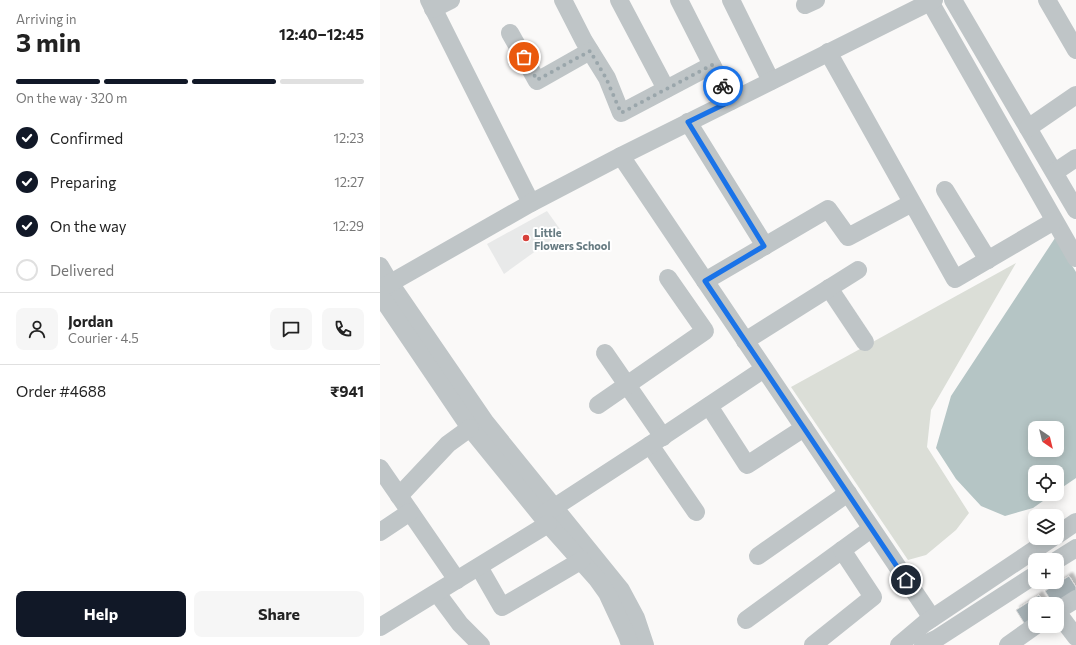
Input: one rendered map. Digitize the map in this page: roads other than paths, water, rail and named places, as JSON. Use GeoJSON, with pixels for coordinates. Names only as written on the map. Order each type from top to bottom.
{"type":"FeatureCollection","features":[{"type":"Feature","properties":{"kind":"street"},"geometry":{"type":"LineString","coordinates":[[451,0],[431,4],[532,203]]}},
{"type":"Feature","properties":{"kind":"street"},"geometry":{"type":"LineString","coordinates":[[563,0],[606,78],[621,113],[712,65]]}},
{"type":"Feature","properties":{"kind":"street"},"geometry":{"type":"LineString","coordinates":[[619,0],[666,89]]}},
{"type":"Feature","properties":{"kind":"street"},"geometry":{"type":"LineString","coordinates":[[679,0],[731,101]]}},
{"type":"Feature","properties":{"kind":"street"},"geometry":{"type":"LineString","coordinates":[[731,0],[771,81]]}},
{"type":"Feature","properties":{"kind":"street"},"geometry":{"type":"LineString","coordinates":[[953,0],[1076,210]]}},
{"type":"Feature","properties":{"kind":"street"},"geometry":{"type":"LineString","coordinates":[[1046,0],[1076,50]]}},
{"type":"Feature","properties":{"kind":"street"},"geometry":{"type":"LineString","coordinates":[[383,289],[532,203],[621,156],[931,1],[1076,258]]}},
{"type":"Feature","properties":{"kind":"street"},"geometry":{"type":"LineString","coordinates":[[510,33],[537,80],[590,51]]}},
{"type":"Feature","properties":{"kind":"street"},"geometry":{"type":"LineString","coordinates":[[828,52],[955,279],[1054,221]]}},
{"type":"Feature","properties":{"kind":"street"},"geometry":{"type":"LineString","coordinates":[[1028,128],[1076,95]]}},
{"type":"Feature","properties":{"kind":"street"},"geometry":{"type":"LineString","coordinates":[[688,122],[764,246]]}},
{"type":"Feature","properties":{"kind":"street"},"geometry":{"type":"LineString","coordinates":[[621,156],[872,529],[928,621],[933,643],[1028,580]]}},
{"type":"Feature","properties":{"kind":"street"},"geometry":{"type":"LineString","coordinates":[[1054,172],[1076,158]]}},
{"type":"Feature","properties":{"kind":"street"},"geometry":{"type":"LineString","coordinates":[[945,190],[988,260]]}},
{"type":"Feature","properties":{"kind":"street"},"geometry":{"type":"LineString","coordinates":[[705,281],[828,209],[848,237],[912,204]]}},
{"type":"Feature","properties":{"kind":"street"},"geometry":{"type":"LineString","coordinates":[[380,266],[383,289],[470,428],[548,515],[620,590],[636,618],[646,645]]}},
{"type":"Feature","properties":{"kind":"street"},"geometry":{"type":"LineString","coordinates":[[745,341],[858,270]]}},
{"type":"Feature","properties":{"kind":"street"},"geometry":{"type":"LineString","coordinates":[[598,405],[705,331],[668,278]]}},
{"type":"Feature","properties":{"kind":"street"},"geometry":{"type":"LineString","coordinates":[[829,288],[865,342]]}},
{"type":"Feature","properties":{"kind":"street"},"geometry":{"type":"LineString","coordinates":[[383,289],[486,423],[548,515],[607,593],[630,645]]}},
{"type":"Feature","properties":{"kind":"street"},"geometry":{"type":"LineString","coordinates":[[605,353],[627,385],[696,512]]}},
{"type":"Feature","properties":{"kind":"street"},"geometry":{"type":"LineString","coordinates":[[380,628],[479,567],[548,515],[764,369]]}},
{"type":"Feature","properties":{"kind":"street"},"geometry":{"type":"LineString","coordinates":[[709,406],[747,465],[804,428]]}},
{"type":"Feature","properties":{"kind":"street"},"geometry":{"type":"LineString","coordinates":[[399,496],[448,444],[470,428]]}},
{"type":"Feature","properties":{"kind":"street"},"geometry":{"type":"LineString","coordinates":[[380,468],[457,580]]}},
{"type":"Feature","properties":{"kind":"street"},"geometry":{"type":"LineString","coordinates":[[758,556],[848,493]]}},
{"type":"Feature","properties":{"kind":"street"},"geometry":{"type":"LineString","coordinates":[[380,532],[410,512]]}},
{"type":"Feature","properties":{"kind":"street"},"geometry":{"type":"LineString","coordinates":[[1064,530],[1076,522]]}},
{"type":"Feature","properties":{"kind":"street"},"geometry":{"type":"LineString","coordinates":[[746,620],[872,529]]}},
{"type":"Feature","properties":{"kind":"street"},"geometry":{"type":"LineString","coordinates":[[899,645],[928,621],[1042,545]]}},
{"type":"Feature","properties":{"kind":"street"},"geometry":{"type":"LineString","coordinates":[[1064,556],[1076,548]]}},
{"type":"Feature","properties":{"kind":"street"},"geometry":{"type":"LineString","coordinates":[[812,645],[874,597],[842,550]]}},
{"type":"Feature","properties":{"kind":"street"},"geometry":{"type":"LineString","coordinates":[[479,567],[502,607],[582,560]]}},
{"type":"Feature","properties":{"kind":"street"},"geometry":{"type":"LineString","coordinates":[[436,593],[460,624],[481,645]]}},
{"type":"Feature","properties":{"kind":"street"},"geometry":{"type":"LineString","coordinates":[[1064,607],[1076,599]]}},
{"type":"Feature","properties":{"kind":"street"},"geometry":{"type":"LineString","coordinates":[[1064,621],[1076,637]]}},
{"type":"Feature","properties":{"kind":"street"},"geometry":{"type":"LineString","coordinates":[[1008,645],[1028,631]]}},
{"type":"Feature","properties":{"kind":"place","name":"Little Flowers School"},"geometry":{"type":"Point","coordinates":[526,238]}}]}
